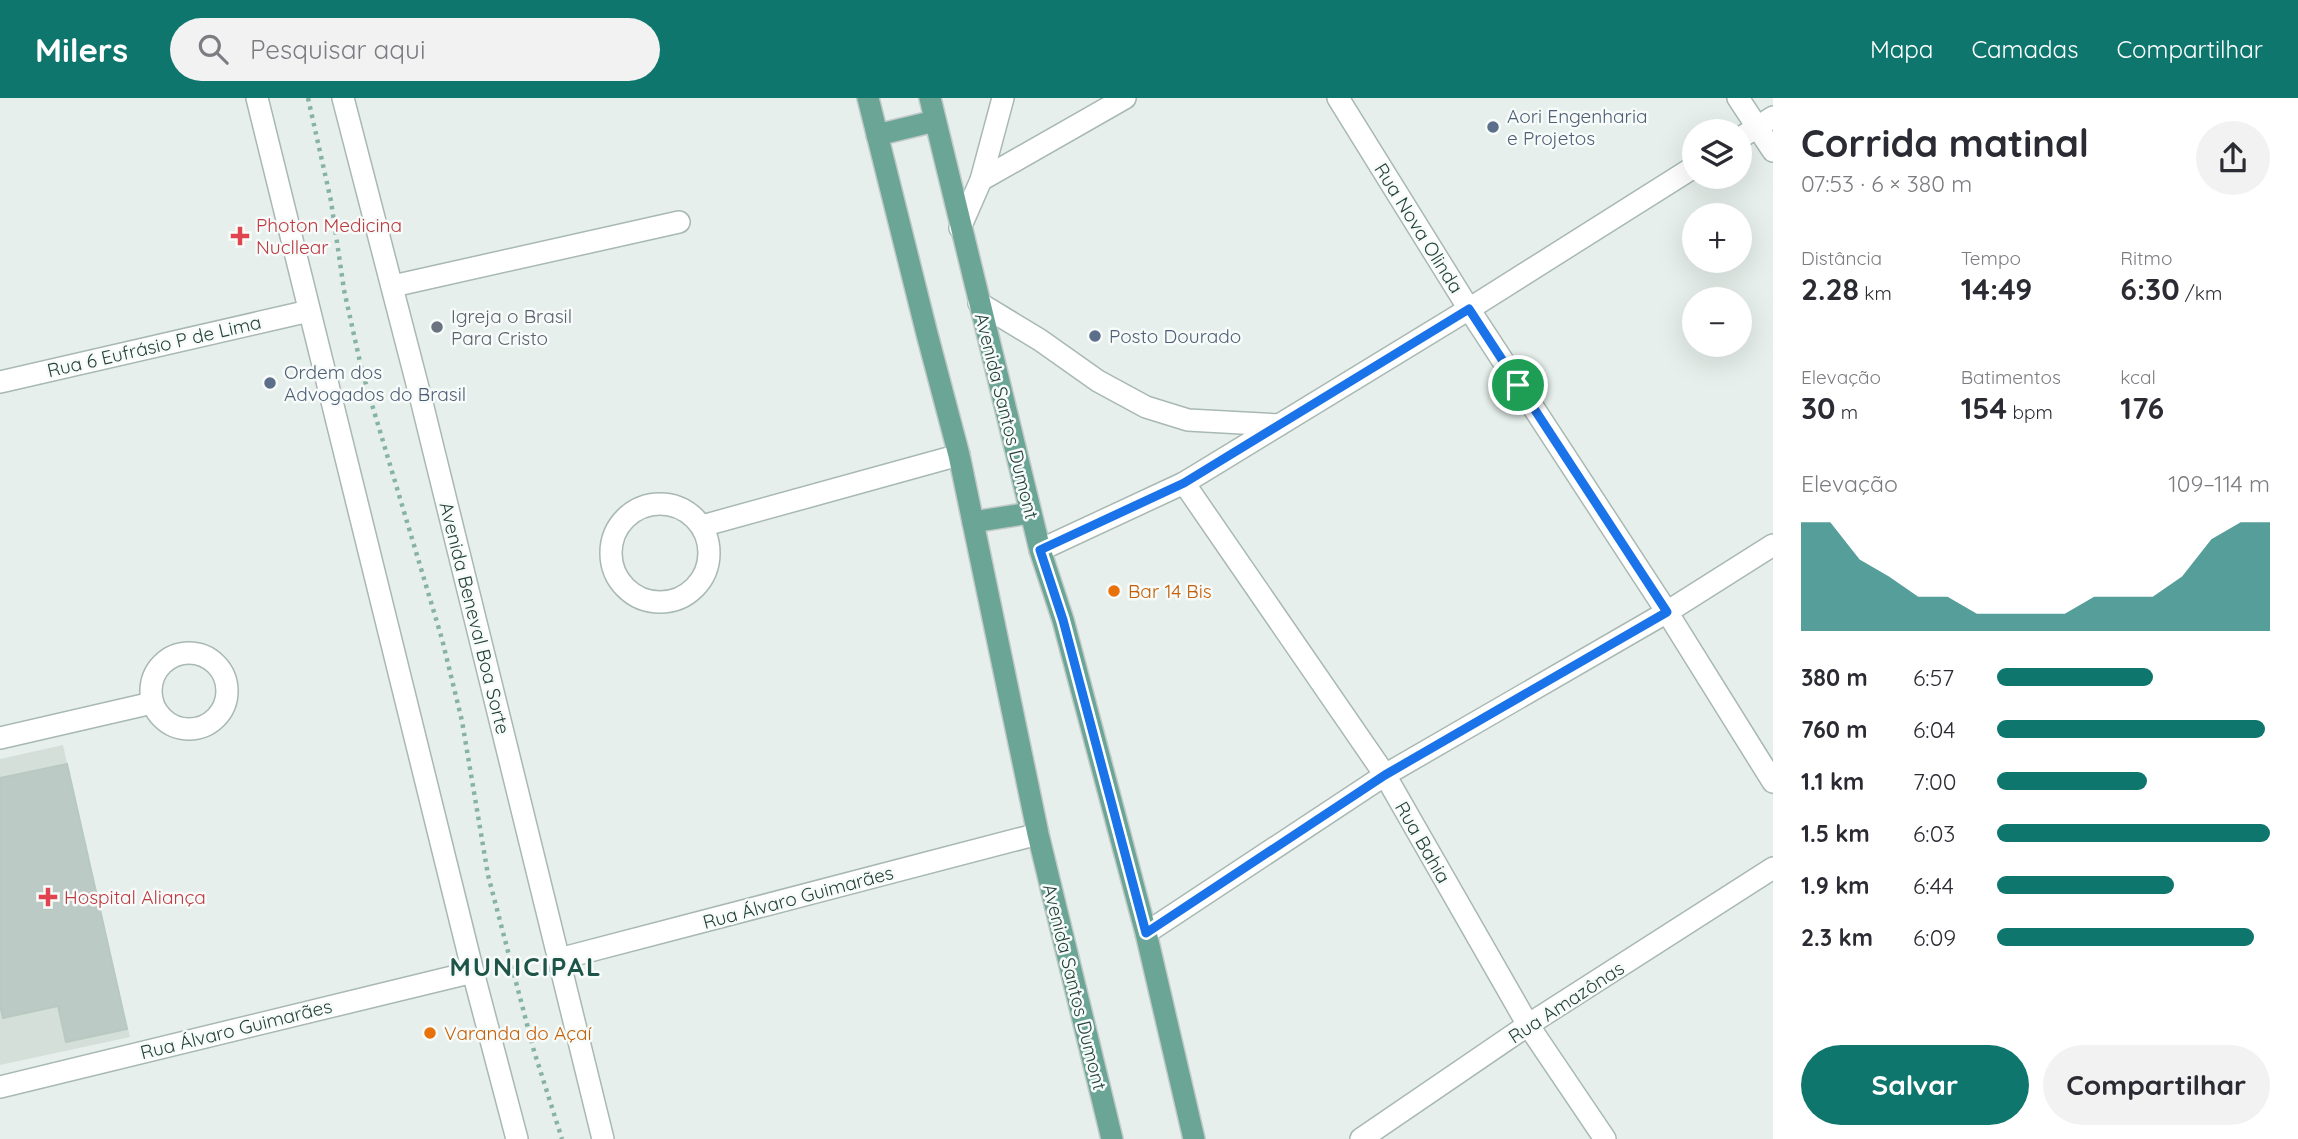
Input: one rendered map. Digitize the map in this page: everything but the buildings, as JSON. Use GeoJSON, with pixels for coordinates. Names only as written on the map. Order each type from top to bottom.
{"type":"FeatureCollection","features":[{"type":"Feature","properties":{"kind":"main road","name":"Avenida Santos Dumont"},"geometry":{"type":"LineString","coordinates":[[868,98],[959,455],[1038,834],[1112,1139]]}},
{"type":"Feature","properties":{"kind":"main road","name":"Avenida Santos Dumont"},"geometry":{"type":"LineString","coordinates":[[930,98],[1030,513],[1063,620],[1146,933],[1194,1139]]}},
{"type":"Feature","properties":{"kind":"main road"},"geometry":{"type":"LineString","coordinates":[[877,135],[935,121]]}},
{"type":"Feature","properties":{"kind":"main road"},"geometry":{"type":"LineString","coordinates":[[974,522],[1030,513]]}},
{"type":"Feature","properties":{"kind":"street"},"geometry":{"type":"LineString","coordinates":[[257,98],[517,1139]]}},
{"type":"Feature","properties":{"kind":"street","name":"Avenida Beneval Boa Sorte"},"geometry":{"type":"LineString","coordinates":[[343,98],[393,286],[603,1139]]}},
{"type":"Feature","properties":{"kind":"street"},"geometry":{"type":"LineString","coordinates":[[960,228],[981,180],[1003,98]]}},
{"type":"Feature","properties":{"kind":"street"},"geometry":{"type":"LineString","coordinates":[[981,180],[1125,98]]}},
{"type":"Feature","properties":{"kind":"street","name":"Rua Nova Olinda"},"geometry":{"type":"LineString","coordinates":[[1338,98],[1469,309],[1667,612],[1773,782]]}},
{"type":"Feature","properties":{"kind":"street"},"geometry":{"type":"LineString","coordinates":[[1738,98],[1773,151]]}},
{"type":"Feature","properties":{"kind":"street"},"geometry":{"type":"LineString","coordinates":[[1040,550],[1184,483],[1469,309],[1682,175]]}},
{"type":"Feature","properties":{"kind":"street"},"geometry":{"type":"LineString","coordinates":[[393,286],[678,222]]}},
{"type":"Feature","properties":{"kind":"street"},"geometry":{"type":"LineString","coordinates":[[979,303],[1040,340],[1098,381],[1146,407],[1188,420],[1279,425]]}},
{"type":"Feature","properties":{"kind":"street","name":"Rua 6 Eufrásio P de Lima"},"geometry":{"type":"LineString","coordinates":[[0,382],[309,311]]}},
{"type":"Feature","properties":{"kind":"street"},"geometry":{"type":"LineString","coordinates":[[702,526],[959,455]]}},
{"type":"Feature","properties":{"kind":"street","name":"Rua Bahia"},"geometry":{"type":"LineString","coordinates":[[1184,483],[1385,775],[1528,1025],[1605,1139]]}},
{"type":"Feature","properties":{"kind":"street"},"geometry":{"type":"LineString","coordinates":[[656,503],[673,505],[689,513],[702,526],[709,543],[710,560],[704,578],[693,591],[678,600],[661,603],[644,600],[627,591],[619,581],[611,557],[612,541],[619,525],[630,513],[656,503]]}},
{"type":"Feature","properties":{"kind":"street"},"geometry":{"type":"LineString","coordinates":[[1146,933],[1385,775],[1667,612],[1773,545]]}},
{"type":"Feature","properties":{"kind":"street"},"geometry":{"type":"LineString","coordinates":[[0,738],[152,703]]}},
{"type":"Feature","properties":{"kind":"street","name":"Rua Álvaro Guimarães"},"geometry":{"type":"LineString","coordinates":[[559,960],[1038,834]]}},
{"type":"Feature","properties":{"kind":"street","name":"Rua Amazônas"},"geometry":{"type":"LineString","coordinates":[[1361,1139],[1528,1025],[1773,869]]}},
{"type":"Feature","properties":{"kind":"street","name":"Rua Álvaro Guimarães"},"geometry":{"type":"LineString","coordinates":[[0,1087],[473,971]]}},
{"type":"Feature","properties":{"kind":"path"},"geometry":{"type":"LineString","coordinates":[[308,98],[331,201],[353,334],[392,476],[442,639],[464,731],[488,875],[534,1051],[562,1139]]}},
{"type":"Feature","properties":{"kind":"shaded area","name":"Hospital Aliança"},"geometry":{"type":"Polygon","coordinates":[[[63,745],[130,1037],[0,1065],[0,759],[63,745]]]}},
{"type":"Feature","properties":{"kind":"place","name":"Aori Engenharia e Projetos"},"geometry":{"type":"Point","coordinates":[1493,127]}},
{"type":"Feature","properties":{"kind":"place","name":"Photon Medicina Nucllear"},"geometry":{"type":"Point","coordinates":[240,236]}},
{"type":"Feature","properties":{"kind":"place","name":"Igreja o Brasil Para Cristo"},"geometry":{"type":"Point","coordinates":[437,327]}},
{"type":"Feature","properties":{"kind":"place","name":"Posto Dourado"},"geometry":{"type":"Point","coordinates":[1095,336]}},
{"type":"Feature","properties":{"kind":"place","name":"Ordem dos Advogados do Brasil"},"geometry":{"type":"Point","coordinates":[270,383]}},
{"type":"Feature","properties":{"kind":"place","name":"Bar 14 Bis"},"geometry":{"type":"Point","coordinates":[1114,591]}},
{"type":"Feature","properties":{"kind":"place","name":"Hospital Aliança"},"geometry":{"type":"Point","coordinates":[48,897]}},
{"type":"Feature","properties":{"kind":"place","name":"Varanda do Açaí"},"geometry":{"type":"Point","coordinates":[430,1033]}},
{"type":"Feature","properties":{"kind":"district","name":"MUNICIPAL"},"geometry":{"type":"Point","coordinates":[526,967]}},
{"type":"Feature","properties":{"kind":"route"},"geometry":{"type":"LineString","coordinates":[[1469,309],[1518,385],[1667,612],[1385,775],[1146,933],[1063,620],[1040,550],[1184,483],[1469,309]]}}]}
